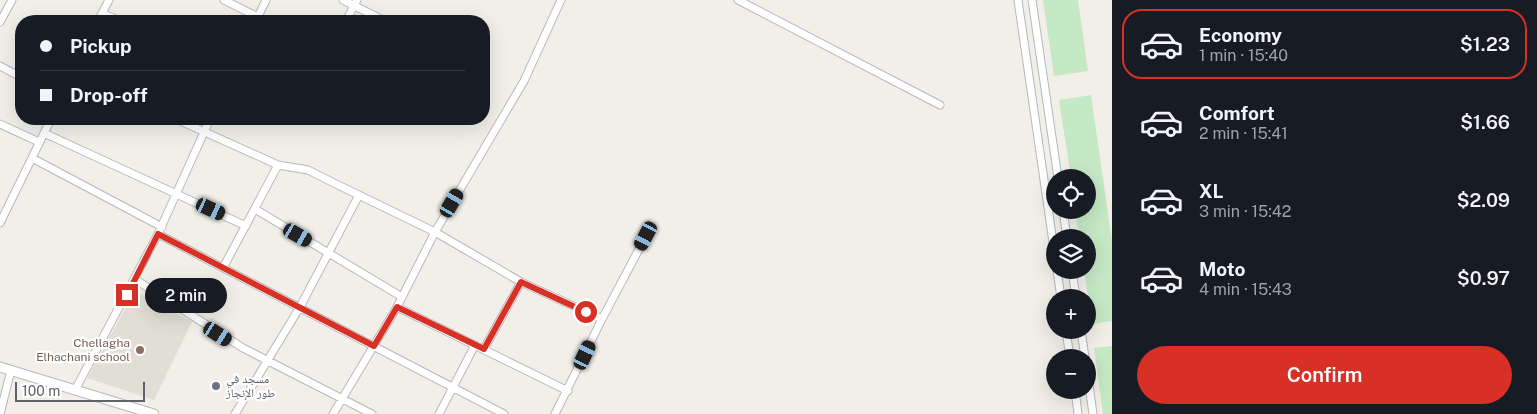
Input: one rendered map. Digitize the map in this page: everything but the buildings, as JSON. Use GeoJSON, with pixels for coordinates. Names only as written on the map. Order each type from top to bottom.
{"type":"FeatureCollection","features":[{"type":"Feature","properties":{"kind":"street"},"geometry":{"type":"LineString","coordinates":[[0,22],[12,0]]}},
{"type":"Feature","properties":{"kind":"street"},"geometry":{"type":"LineString","coordinates":[[106,15],[102,13],[109,0]]}},
{"type":"Feature","properties":{"kind":"street"},"geometry":{"type":"LineString","coordinates":[[224,0],[249,15]]}},
{"type":"Feature","properties":{"kind":"street"},"geometry":{"type":"LineString","coordinates":[[258,15],[266,0]]}},
{"type":"Feature","properties":{"kind":"street"},"geometry":{"type":"LineString","coordinates":[[343,0],[356,3],[375,15]]}},
{"type":"Feature","properties":{"kind":"street"},"geometry":{"type":"LineString","coordinates":[[333,414],[397,307],[435,232],[524,81],[561,0]]}},
{"type":"Feature","properties":{"kind":"street"},"geometry":{"type":"LineString","coordinates":[[738,0],[940,105]]}},
{"type":"Feature","properties":{"kind":"street"},"geometry":{"type":"LineString","coordinates":[[1018,0],[1051,229]]}},
{"type":"Feature","properties":{"kind":"street"},"geometry":{"type":"LineString","coordinates":[[1032,0],[1057,169]]}},
{"type":"Feature","properties":{"kind":"street"},"geometry":{"type":"LineString","coordinates":[[349,15],[356,3]]}},
{"type":"Feature","properties":{"kind":"street"},"geometry":{"type":"LineString","coordinates":[[0,66],[15,74]]}},
{"type":"Feature","properties":{"kind":"street"},"geometry":{"type":"LineString","coordinates":[[0,124],[39,142]]}},
{"type":"Feature","properties":{"kind":"street"},"geometry":{"type":"LineString","coordinates":[[0,223],[48,125]]}},
{"type":"Feature","properties":{"kind":"street"},"geometry":{"type":"LineString","coordinates":[[188,125],[278,165],[308,170],[435,232],[521,282],[602,319]]}},
{"type":"Feature","properties":{"kind":"street"},"geometry":{"type":"LineString","coordinates":[[75,390],[136,280],[207,125]]}},
{"type":"Feature","properties":{"kind":"street"},"geometry":{"type":"LineString","coordinates":[[44,134],[246,226]]}},
{"type":"Feature","properties":{"kind":"street"},"geometry":{"type":"LineString","coordinates":[[32,158],[223,268],[300,306],[504,414]]}},
{"type":"Feature","properties":{"kind":"street"},"geometry":{"type":"LineString","coordinates":[[223,268],[278,165]]}},
{"type":"Feature","properties":{"kind":"street"},"geometry":{"type":"LineString","coordinates":[[235,414],[300,306],[359,195]]}},
{"type":"Feature","properties":{"kind":"street"},"geometry":{"type":"LineString","coordinates":[[254,209],[402,297]]}},
{"type":"Feature","properties":{"kind":"street"},"geometry":{"type":"LineString","coordinates":[[555,414],[646,236]]}},
{"type":"Feature","properties":{"kind":"street"},"geometry":{"type":"LineString","coordinates":[[136,280],[268,362],[372,414]]}},
{"type":"Feature","properties":{"kind":"street"},"geometry":{"type":"LineString","coordinates":[[484,349],[521,282]]}},
{"type":"Feature","properties":{"kind":"street"},"geometry":{"type":"LineString","coordinates":[[397,307],[568,391]]}},
{"type":"Feature","properties":{"kind":"street"},"geometry":{"type":"LineString","coordinates":[[439,414],[476,345]]}},
{"type":"Feature","properties":{"kind":"street"},"geometry":{"type":"LineString","coordinates":[[0,367],[154,414]]}},
{"type":"Feature","properties":{"kind":"street"},"geometry":{"type":"LineString","coordinates":[[0,414],[11,370]]}},
{"type":"Feature","properties":{"kind":"street"},"geometry":{"type":"LineString","coordinates":[[1076,399],[1078,414]]}},
{"type":"Feature","properties":{"kind":"street"},"geometry":{"type":"LineString","coordinates":[[1091,399],[1093,414]]}},
{"type":"Feature","properties":{"kind":"shaded area","name":"Chellagha Elhachani school"},"geometry":{"type":"Polygon","coordinates":[[[135,291],[192,322],[154,400],[87,378],[135,291]]]}},
{"type":"Feature","properties":{"kind":"green space"},"geometry":{"type":"Polygon","coordinates":[[[1043,0],[1078,0],[1088,71],[1054,76],[1043,0]]]}},
{"type":"Feature","properties":{"kind":"green space"},"geometry":{"type":"Polygon","coordinates":[[[1091,95],[1112,241],[1112,321],[1096,323],[1096,289],[1087,289],[1085,279],[1096,279],[1096,229],[1078,229],[1076,219],[1096,219],[1096,169],[1070,169],[1059,100],[1091,95]]]}},
{"type":"Feature","properties":{"kind":"green space"},"geometry":{"type":"Polygon","coordinates":[[[1112,346],[1112,414],[1103,414],[1096,349],[1094,348],[1112,346]]]}},
{"type":"Feature","properties":{"kind":"place","name":"Chellagha Elhachani school"},"geometry":{"type":"Point","coordinates":[140,350]}},
{"type":"Feature","properties":{"kind":"place","name":"مسجد في طور الإنجاز"},"geometry":{"type":"Point","coordinates":[216,386]}},
{"type":"Feature","properties":{"kind":"route"},"geometry":{"type":"LineString","coordinates":[[127,295],[158,234],[374,346],[397,307],[484,349],[521,282],[586,312]]}}]}
